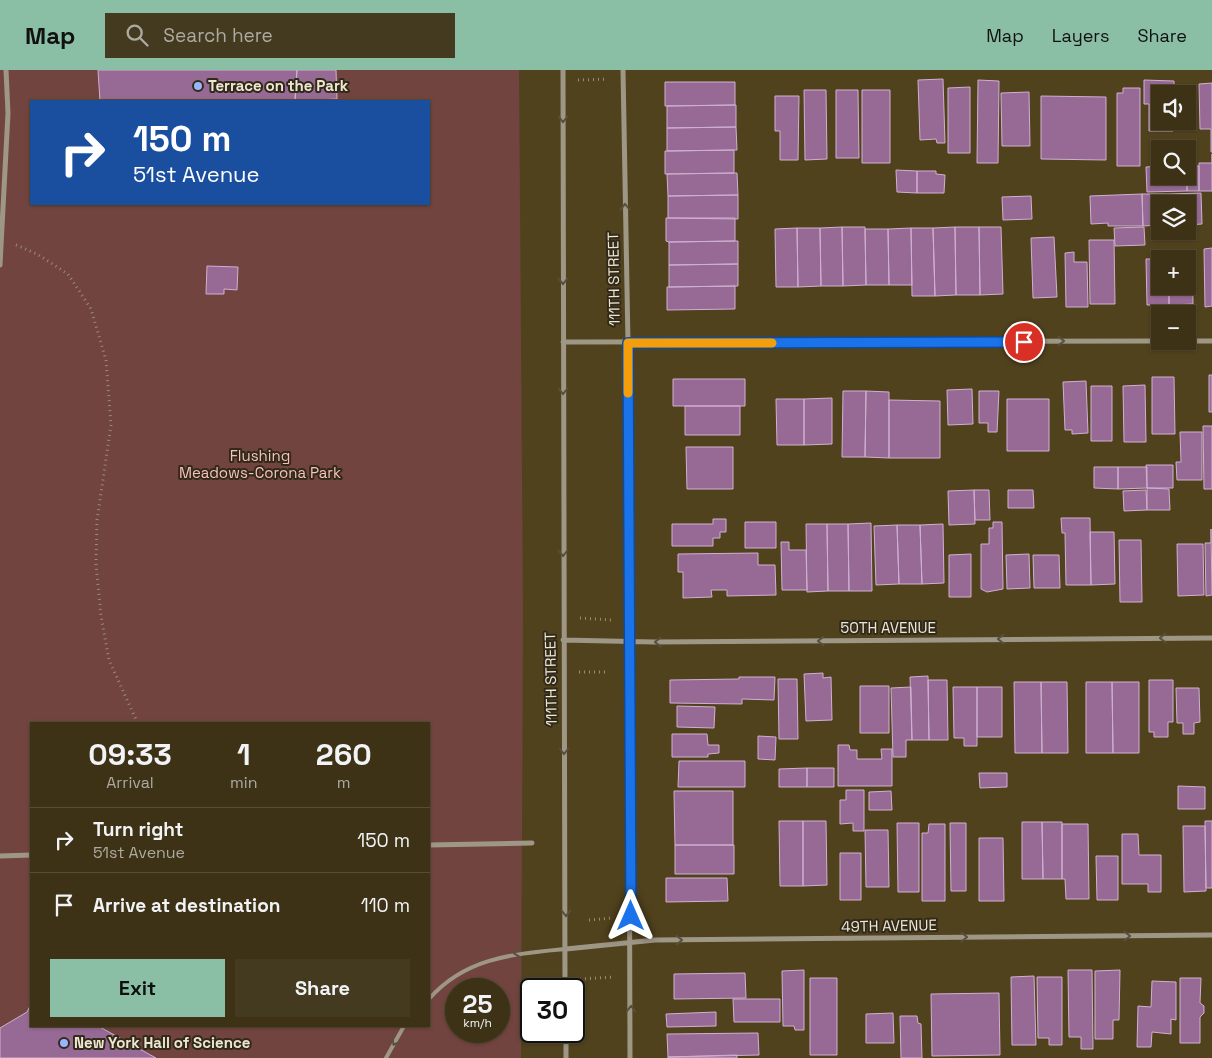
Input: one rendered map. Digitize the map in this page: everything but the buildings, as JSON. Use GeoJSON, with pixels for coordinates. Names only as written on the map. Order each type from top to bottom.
{"type":"FeatureCollection","features":[{"type":"Feature","properties":{"kind":"street"},"geometry":{"type":"LineString","coordinates":[[0,266],[8,113],[6,70]]}},
{"type":"Feature","properties":{"kind":"street","name":"111TH STREET"},"geometry":{"type":"LineString","coordinates":[[563,70],[563,640],[566,978]]}},
{"type":"Feature","properties":{"kind":"street","name":"111TH STREET"},"geometry":{"type":"LineString","coordinates":[[623,70],[628,343],[630,1058]]}},
{"type":"Feature","properties":{"kind":"street"},"geometry":{"type":"LineString","coordinates":[[563,342],[1151,341]]}},
{"type":"Feature","properties":{"kind":"street"},"geometry":{"type":"LineString","coordinates":[[1196,341],[1212,341]]}},
{"type":"Feature","properties":{"kind":"street","name":"50TH AVENUE"},"geometry":{"type":"LineString","coordinates":[[563,640],[629,642],[1212,638]]}},
{"type":"Feature","properties":{"kind":"street"},"geometry":{"type":"LineString","coordinates":[[430,845],[532,843]]}},
{"type":"Feature","properties":{"kind":"street"},"geometry":{"type":"LineString","coordinates":[[0,856],[30,855]]}},
{"type":"Feature","properties":{"kind":"street","name":"49TH AVENUE"},"geometry":{"type":"LineString","coordinates":[[566,949],[655,940],[1212,935]]}},
{"type":"Feature","properties":{"kind":"street"},"geometry":{"type":"LineString","coordinates":[[566,1043],[566,1058]]}},
{"type":"Feature","properties":{"kind":"lane"},"geometry":{"type":"LineString","coordinates":[[430,998],[438,988],[477,964],[512,954],[566,949]]}},
{"type":"Feature","properties":{"kind":"lane"},"geometry":{"type":"LineString","coordinates":[[386,1058],[403,1027]]}},
{"type":"Feature","properties":{"kind":"path"},"geometry":{"type":"LineString","coordinates":[[575,80],[608,80]]}},
{"type":"Feature","properties":{"kind":"path"},"geometry":{"type":"LineString","coordinates":[[2,239],[37,254],[68,274],[91,309],[106,360],[111,426],[97,520],[96,564],[101,616],[109,660],[137,722]]}},
{"type":"Feature","properties":{"kind":"path"},"geometry":{"type":"LineString","coordinates":[[576,618],[611,620]]}},
{"type":"Feature","properties":{"kind":"path"},"geometry":{"type":"LineString","coordinates":[[579,672],[609,672]]}},
{"type":"Feature","properties":{"kind":"path"},"geometry":{"type":"LineString","coordinates":[[589,920],[613,918]]}},
{"type":"Feature","properties":{"kind":"path"},"geometry":{"type":"LineString","coordinates":[[585,979],[614,977]]}},
{"type":"Feature","properties":{"kind":"green space","name":"Flushing Meadows-Corona Park"},"geometry":{"type":"Polygon","coordinates":[[[0,70],[519,70],[523,612],[521,1058],[0,1058],[0,70]]]}},
{"type":"Feature","properties":{"kind":"slow traffic"},"geometry":{"type":"LineString","coordinates":[[628,393],[628,343],[772,343]]}},
{"type":"Feature","properties":{"kind":"place","name":"Terrace on the Park"},"geometry":{"type":"Point","coordinates":[198,86]}},
{"type":"Feature","properties":{"kind":"place","name":"New York Hall of Science"},"geometry":{"type":"Point","coordinates":[64,1043]}},
{"type":"Feature","properties":{"kind":"route"},"geometry":{"type":"LineString","coordinates":[[631,916],[628,343],[1024,342]]}}]}
